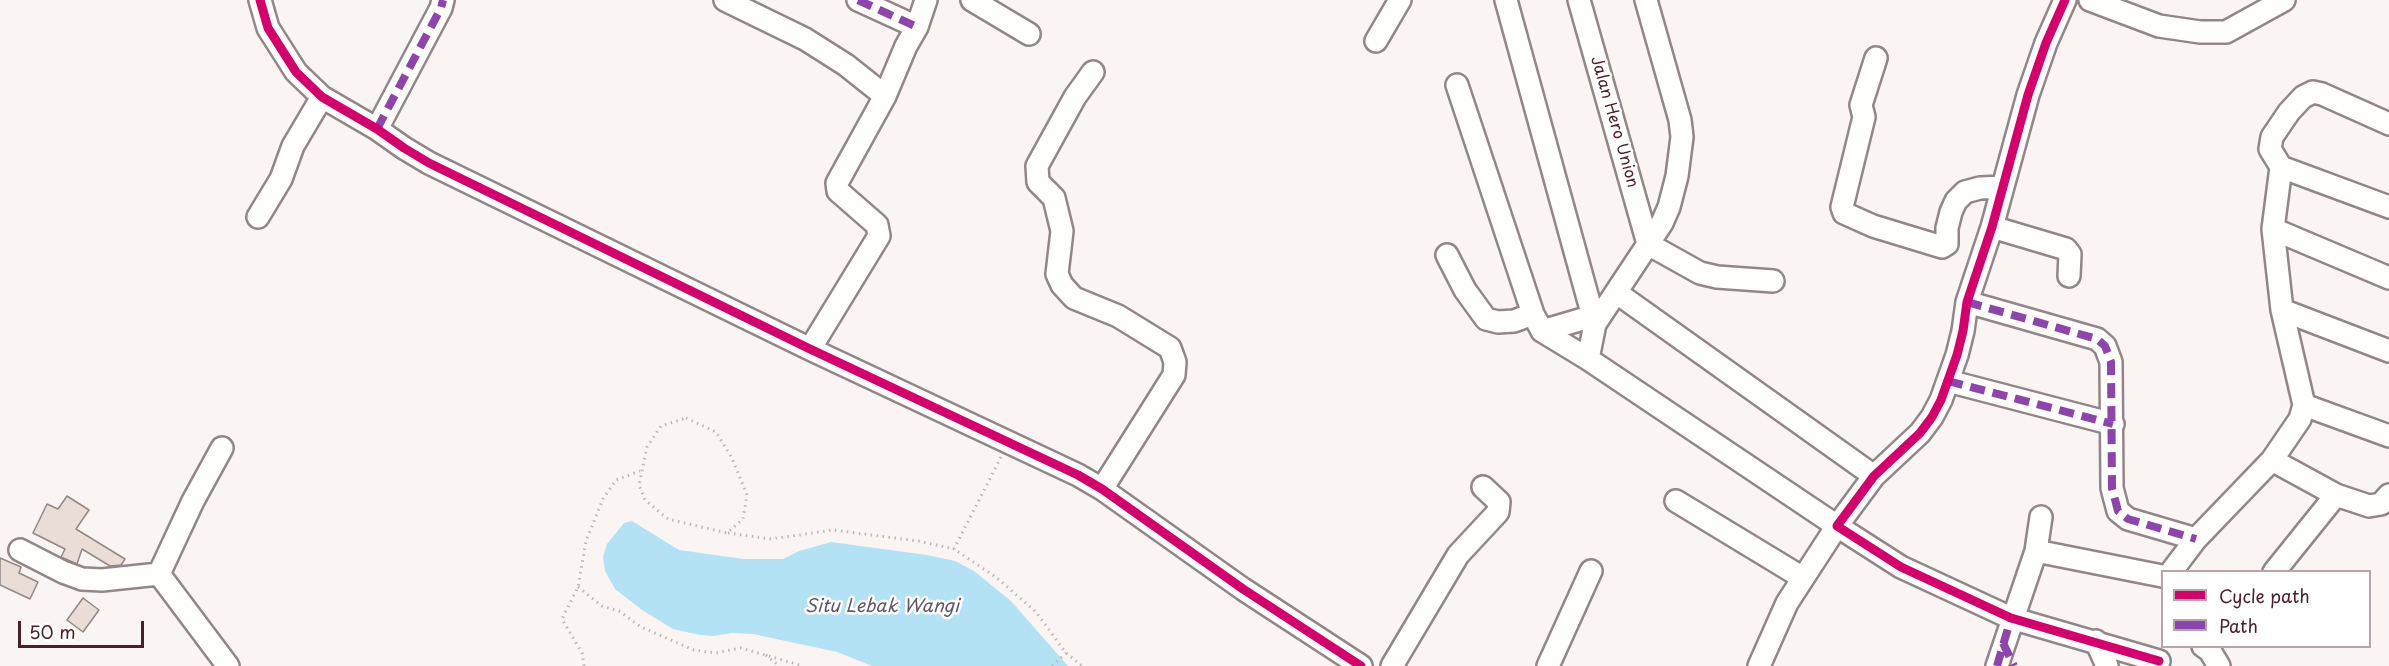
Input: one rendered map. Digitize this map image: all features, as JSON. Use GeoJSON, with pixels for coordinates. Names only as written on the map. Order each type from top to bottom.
{"type":"FeatureCollection","features":[{"type":"Feature","properties":{"kind":"street"},"geometry":{"type":"LineString","coordinates":[[260,0],[262,13],[276,43],[296,72],[322,98],[377,129],[429,163],[810,348],[1078,474],[1243,590],[1361,666]]}},
{"type":"Feature","properties":{"kind":"street"},"geometry":{"type":"LineString","coordinates":[[377,129],[441,8],[443,0]]}},
{"type":"Feature","properties":{"kind":"street"},"geometry":{"type":"LineString","coordinates":[[725,0],[805,39],[846,65],[885,96]]}},
{"type":"Feature","properties":{"kind":"street"},"geometry":{"type":"LineString","coordinates":[[858,0],[917,27]]}},
{"type":"Feature","properties":{"kind":"street"},"geometry":{"type":"LineString","coordinates":[[810,348],[879,236],[877,225],[838,192],[837,183],[885,96],[906,46],[917,27],[926,0]]}},
{"type":"Feature","properties":{"kind":"street"},"geometry":{"type":"LineString","coordinates":[[972,0],[1029,34]]}},
{"type":"Feature","properties":{"kind":"street"},"geometry":{"type":"LineString","coordinates":[[1376,41],[1400,0]]}},
{"type":"Feature","properties":{"kind":"street"},"geometry":{"type":"LineString","coordinates":[[1506,0],[1594,320],[1588,359]]}},
{"type":"Feature","properties":{"kind":"street","name":"Jalan Hero Union"},"geometry":{"type":"LineString","coordinates":[[1579,0],[1648,244]]}},
{"type":"Feature","properties":{"kind":"street"},"geometry":{"type":"LineString","coordinates":[[1447,255],[1464,290],[1486,320],[1538,322],[1594,320],[1617,293],[1669,207],[1677,176],[1682,137],[1680,120],[1646,0]]}},
{"type":"Feature","properties":{"kind":"street"},"geometry":{"type":"LineString","coordinates":[[1759,666],[1775,625],[1837,526],[1874,476],[1920,433],[1932,417],[1948,381],[1963,332],[1967,302],[1992,227],[2028,95],[2046,43],[2065,0]]}},
{"type":"Feature","properties":{"kind":"street"},"geometry":{"type":"LineString","coordinates":[[2090,0],[2159,26],[2200,32],[2226,32],[2284,0]]}},
{"type":"Feature","properties":{"kind":"street"},"geometry":{"type":"LineString","coordinates":[[1876,58],[1861,105],[1864,117],[1842,207],[1844,213],[1873,226],[1942,247],[1947,244],[1947,228],[1951,212],[1956,201],[1965,192],[1980,188],[2003,187]]}},
{"type":"Feature","properties":{"kind":"street"},"geometry":{"type":"LineString","coordinates":[[1093,72],[1075,97],[1037,166],[1038,182],[1053,198],[1062,231],[1057,274],[1062,285],[1074,298],[1118,316],[1170,348],[1175,362],[1174,375],[1102,489]]}},
{"type":"Feature","properties":{"kind":"street"},"geometry":{"type":"LineString","coordinates":[[1457,85],[1538,322],[1588,359],[1901,567],[2011,618],[2164,658]]}},
{"type":"Feature","properties":{"kind":"street"},"geometry":{"type":"LineString","coordinates":[[2389,124],[2313,92],[2303,97],[2289,112],[2272,137],[2270,149],[2281,167],[2389,207]]}},
{"type":"Feature","properties":{"kind":"street"},"geometry":{"type":"LineString","coordinates":[[258,217],[280,179],[293,146],[322,98]]}},
{"type":"Feature","properties":{"kind":"street"},"geometry":{"type":"LineString","coordinates":[[2173,570],[2196,539],[2272,460],[2300,419],[2304,405],[2282,310],[2273,229],[2281,167]]}},
{"type":"Feature","properties":{"kind":"street"},"geometry":{"type":"LineString","coordinates":[[1992,227],[2066,249],[2070,254],[2069,276]]}},
{"type":"Feature","properties":{"kind":"street"},"geometry":{"type":"LineString","coordinates":[[2273,229],[2389,278]]}},
{"type":"Feature","properties":{"kind":"street"},"geometry":{"type":"LineString","coordinates":[[1648,244],[1700,273],[1717,277],[1773,281]]}},
{"type":"Feature","properties":{"kind":"street"},"geometry":{"type":"LineString","coordinates":[[1617,293],[1874,476]]}},
{"type":"Feature","properties":{"kind":"street"},"geometry":{"type":"LineString","coordinates":[[1967,302],[2097,339],[2105,346],[2111,362],[2112,488],[2118,511],[2128,519],[2196,539]]}},
{"type":"Feature","properties":{"kind":"street"},"geometry":{"type":"LineString","coordinates":[[2282,310],[2389,351]]}},
{"type":"Feature","properties":{"kind":"street"},"geometry":{"type":"LineString","coordinates":[[1948,381],[2113,424]]}},
{"type":"Feature","properties":{"kind":"street"},"geometry":{"type":"LineString","coordinates":[[2304,405],[2389,436]]}},
{"type":"Feature","properties":{"kind":"street"},"geometry":{"type":"LineString","coordinates":[[159,574],[193,501],[222,448]]}},
{"type":"Feature","properties":{"kind":"street"},"geometry":{"type":"LineString","coordinates":[[2272,460],[2336,495],[2369,506],[2377,506],[2389,495]]}},
{"type":"Feature","properties":{"kind":"street"},"geometry":{"type":"LineString","coordinates":[[1392,666],[1458,555],[1498,512],[1499,502],[1483,487]]}},
{"type":"Feature","properties":{"kind":"street"},"geometry":{"type":"LineString","coordinates":[[2276,570],[2336,495]]}},
{"type":"Feature","properties":{"kind":"street"},"geometry":{"type":"LineString","coordinates":[[1676,501],[1803,578]]}},
{"type":"Feature","properties":{"kind":"street"},"geometry":{"type":"LineString","coordinates":[[1997,666],[2011,618],[2036,550],[2041,517]]}},
{"type":"Feature","properties":{"kind":"street"},"geometry":{"type":"LineString","coordinates":[[20,550],[82,579],[102,580],[159,574]]}},
{"type":"Feature","properties":{"kind":"street"},"geometry":{"type":"LineString","coordinates":[[2036,550],[2161,576]]}},
{"type":"Feature","properties":{"kind":"street"},"geometry":{"type":"LineString","coordinates":[[1548,666],[1591,571]]}},
{"type":"Feature","properties":{"kind":"street"},"geometry":{"type":"LineString","coordinates":[[159,574],[228,666]]}},
{"type":"Feature","properties":{"kind":"street"},"geometry":{"type":"LineString","coordinates":[[2096,641],[2107,666]]}},
{"type":"Feature","properties":{"kind":"street"},"geometry":{"type":"LineString","coordinates":[[2003,643],[2014,666]]}},
{"type":"Feature","properties":{"kind":"path"},"geometry":{"type":"LineString","coordinates":[[726,532],[743,519],[747,495],[732,458],[716,432],[686,418],[661,426],[647,447],[639,485],[645,500],[668,519],[726,532],[771,538],[833,530],[918,541],[954,549],[997,578],[1036,612],[1066,653],[1082,666]]}},
{"type":"Feature","properties":{"kind":"path"},"geometry":{"type":"LineString","coordinates":[[954,549],[1008,442]]}},
{"type":"Feature","properties":{"kind":"path"},"geometry":{"type":"LineString","coordinates":[[584,666],[582,653],[562,619],[578,587],[586,541],[603,499],[616,480],[641,471]]}},
{"type":"Feature","properties":{"kind":"path"},"geometry":{"type":"LineString","coordinates":[[578,587],[603,606],[619,610],[641,627],[694,650],[716,653],[741,648],[803,666]]}},
{"type":"Feature","properties":{"kind":"path"},"geometry":{"type":"LineString","coordinates":[[1052,666],[1066,653]]}},
{"type":"Feature","properties":{"kind":"path"},"geometry":{"type":"LineString","coordinates":[[765,654],[779,666]]}},
{"type":"Feature","properties":{"kind":"water","name":"Situ Lebak Wangi"},"geometry":{"type":"Polygon","coordinates":[[[632,521],[679,550],[744,559],[783,559],[799,551],[831,542],[955,561],[974,571],[1011,601],[1068,666],[872,666],[837,652],[753,634],[732,633],[713,636],[673,629],[642,610],[615,589],[605,571],[603,557],[607,544],[624,523],[632,521]]]}},
{"type":"Feature","properties":{"kind":"building"},"geometry":{"type":"Polygon","coordinates":[[[67,496],[89,510],[76,529],[125,559],[121,565],[110,566],[82,549],[77,564],[61,557],[65,549],[33,533],[47,504],[58,509],[67,496]]]}},
{"type":"Feature","properties":{"kind":"building"},"geometry":{"type":"Polygon","coordinates":[[[0,558],[21,567],[19,573],[38,582],[30,599],[0,585],[0,558]]]}},
{"type":"Feature","properties":{"kind":"building"},"geometry":{"type":"Polygon","coordinates":[[[83,598],[99,610],[83,632],[67,620],[83,598]]]}},
{"type":"Feature","properties":{"kind":"marked path"},"geometry":{"type":"LineString","coordinates":[[377,129],[441,8],[443,0]]}},
{"type":"Feature","properties":{"kind":"marked path"},"geometry":{"type":"LineString","coordinates":[[858,0],[917,27]]}},
{"type":"Feature","properties":{"kind":"marked path"},"geometry":{"type":"LineString","coordinates":[[1967,302],[2097,339],[2105,346],[2111,362],[2112,488],[2118,511],[2128,519],[2196,539]]}},
{"type":"Feature","properties":{"kind":"marked path"},"geometry":{"type":"LineString","coordinates":[[1948,381],[2113,424]]}},
{"type":"Feature","properties":{"kind":"marked path"},"geometry":{"type":"LineString","coordinates":[[1997,666],[2011,618]]}},
{"type":"Feature","properties":{"kind":"marked path"},"geometry":{"type":"LineString","coordinates":[[2003,643],[2014,666]]}},
{"type":"Feature","properties":{"kind":"cycle path"},"geometry":{"type":"LineString","coordinates":[[260,0],[268,28],[296,72],[322,97],[377,129],[404,148],[429,163],[810,349],[1078,475],[1102,489],[1243,589],[1361,666]]}},
{"type":"Feature","properties":{"kind":"cycle path"},"geometry":{"type":"LineString","coordinates":[[2065,0],[2046,43],[2028,95],[1992,227],[1967,302],[1957,355],[1941,400],[1920,433],[1874,476],[1837,526],[1901,567],[2011,618],[2159,661]]}}]}
